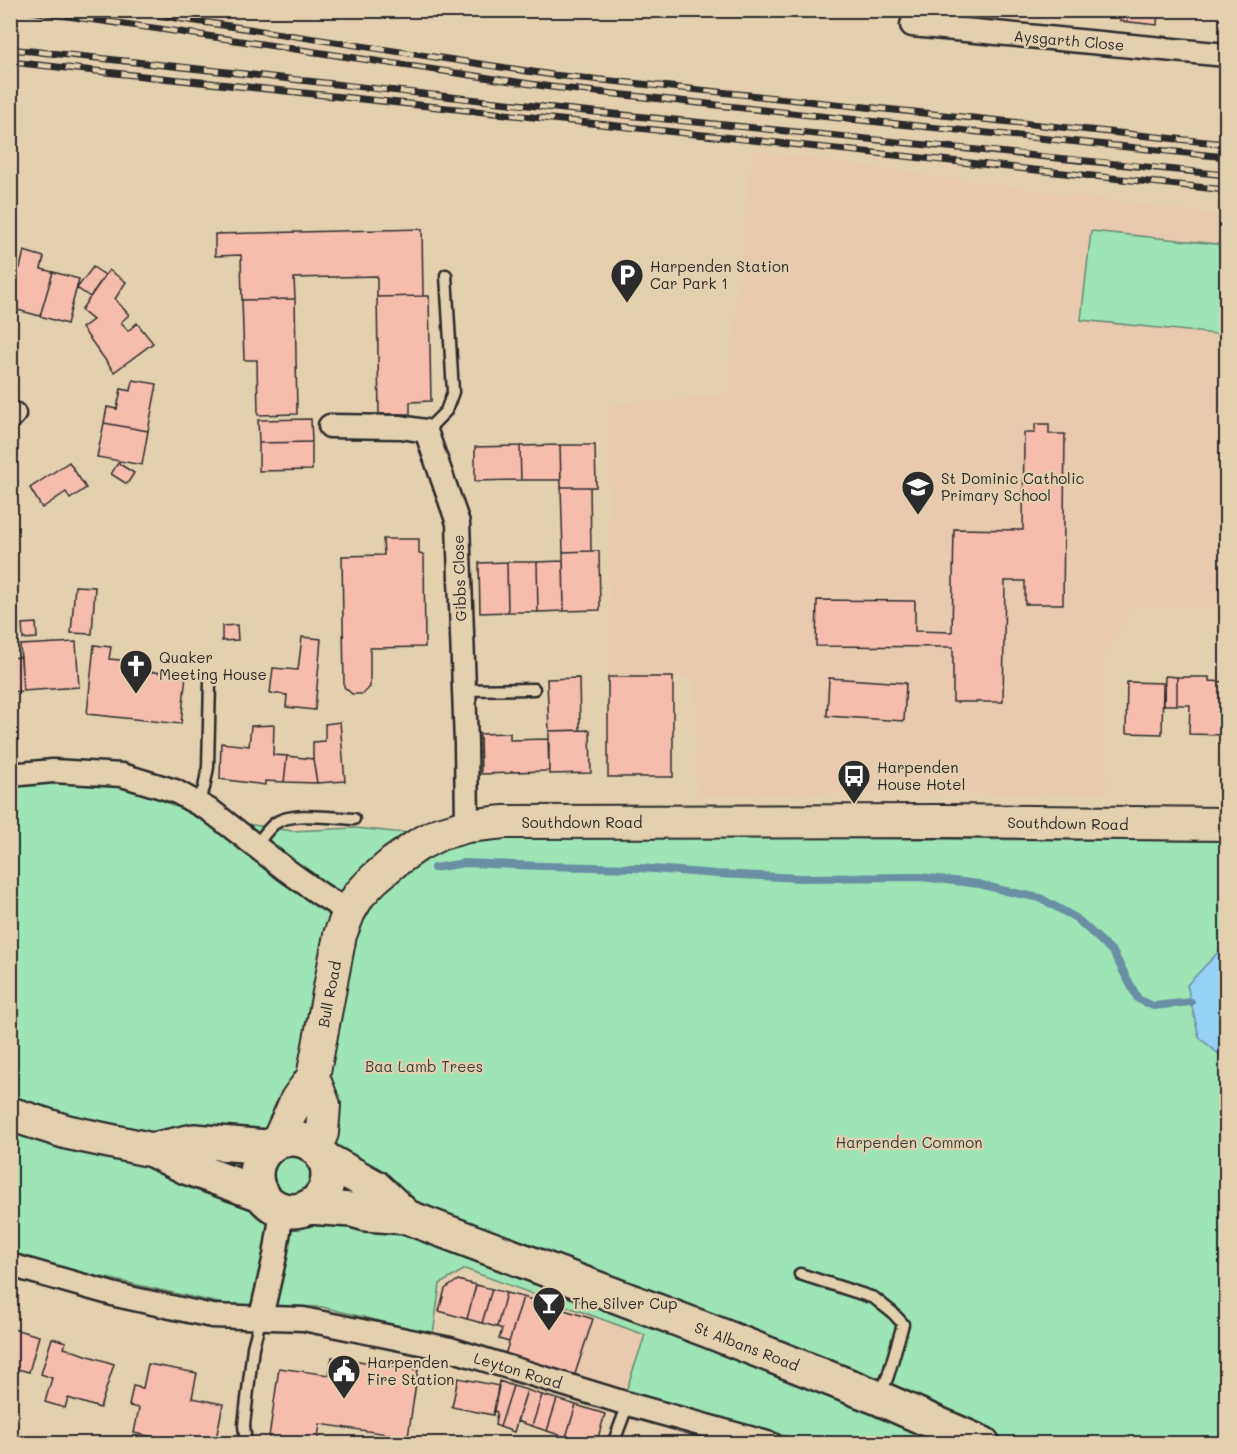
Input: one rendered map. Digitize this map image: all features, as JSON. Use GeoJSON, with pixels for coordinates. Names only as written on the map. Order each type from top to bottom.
{"type":"FeatureCollection","features":[{"type":"Feature","properties":{"kind":"main road","name":"St Albans Road"},"geometry":{"type":"LineString","coordinates":[[10,1114],[68,1132],[152,1150],[186,1167],[284,1204],[407,1217],[879,1398],[983,1443]]}},
{"type":"Feature","properties":{"kind":"main road","name":"St Albans Road"},"geometry":{"type":"LineString","coordinates":[[152,1150],[194,1141],[273,1144],[290,1138],[303,1140],[319,1153],[375,1187],[407,1217]]}},
{"type":"Feature","properties":{"kind":"main road"},"geometry":{"type":"LineString","coordinates":[[273,1144],[260,1158],[256,1169],[257,1183],[284,1204],[320,1198],[327,1185],[328,1172],[319,1153]]}},
{"type":"Feature","properties":{"kind":"street","name":"Aysgarth Close"},"geometry":{"type":"LineString","coordinates":[[912,25],[1227,55]]}},
{"type":"Feature","properties":{"kind":"street"},"geometry":{"type":"LineString","coordinates":[[330,426],[400,427],[426,431]]}},
{"type":"Feature","properties":{"kind":"street","name":"Gibbs Close"},"geometry":{"type":"LineString","coordinates":[[426,431],[458,523],[466,744],[466,826]]}},
{"type":"Feature","properties":{"kind":"street"},"geometry":{"type":"LineString","coordinates":[[10,775],[53,771],[122,776],[175,791],[211,811],[285,869],[349,912]]}},
{"type":"Feature","properties":{"kind":"street","name":"Southdown Road"},"geometry":{"type":"LineString","coordinates":[[349,912],[359,895],[374,879],[394,861],[418,845],[439,834],[466,826],[504,822],[890,821],[1227,825]]}},
{"type":"Feature","properties":{"kind":"street","name":"Bull Road"},"geometry":{"type":"LineString","coordinates":[[273,1144],[297,1099],[313,1077],[340,935],[349,912]]}},
{"type":"Feature","properties":{"kind":"street"},"geometry":{"type":"LineString","coordinates":[[313,1077],[324,1105],[319,1153]]}},
{"type":"Feature","properties":{"kind":"street"},"geometry":{"type":"LineString","coordinates":[[261,1317],[284,1204]]}},
{"type":"Feature","properties":{"kind":"street","name":"Leyton Road"},"geometry":{"type":"LineString","coordinates":[[10,1265],[116,1296],[212,1316],[303,1319],[450,1349],[739,1439],[771,1443]]}},
{"type":"Feature","properties":{"kind":"lane"},"geometry":{"type":"LineString","coordinates":[[426,431],[446,411],[453,392],[446,275]]}},
{"type":"Feature","properties":{"kind":"lane"},"geometry":{"type":"LineString","coordinates":[[197,803],[204,788],[208,767],[210,682]]}},
{"type":"Feature","properties":{"kind":"lane"},"geometry":{"type":"LineString","coordinates":[[463,690],[534,689]]}},
{"type":"Feature","properties":{"kind":"lane"},"geometry":{"type":"LineString","coordinates":[[255,846],[273,825],[284,818],[300,816],[354,819]]}},
{"type":"Feature","properties":{"kind":"lane"},"geometry":{"type":"LineString","coordinates":[[800,1274],[873,1298],[903,1324],[879,1398]]}},
{"type":"Feature","properties":{"kind":"lane"},"geometry":{"type":"LineString","coordinates":[[246,1443],[244,1425],[253,1347],[261,1317]]}},
{"type":"Feature","properties":{"kind":"lane"},"geometry":{"type":"LineString","coordinates":[[613,1443],[628,1404]]}},
{"type":"Feature","properties":{"kind":"shaded area","name":"St Dominic Catholic Primary School"},"geometry":{"type":"Polygon","coordinates":[[[752,150],[1226,216],[1226,609],[1133,608],[1103,659],[1108,794],[697,795],[695,677],[608,677],[610,404],[727,395],[752,150]]]}},
{"type":"Feature","properties":{"kind":"shaded area"},"geometry":{"type":"Polygon","coordinates":[[[525,1291],[646,1335],[626,1391],[505,1355],[525,1291]]]}},
{"type":"Feature","properties":{"kind":"green space"},"geometry":{"type":"Polygon","coordinates":[[[1091,231],[1226,245],[1226,335],[1081,320],[1091,231]]]}},
{"type":"Feature","properties":{"kind":"green space","name":"Harpenden Common"},"geometry":{"type":"Polygon","coordinates":[[[59,780],[117,784],[155,797],[188,812],[292,831],[355,828],[480,836],[1226,841],[1226,1443],[810,1443],[626,1391],[645,1335],[465,1269],[440,1284],[433,1334],[322,1307],[223,1304],[66,1269],[11,1253],[10,785],[59,780]]]}},
{"type":"Feature","properties":{"kind":"water"},"geometry":{"type":"Polygon","coordinates":[[[1226,944],[1226,1055],[1221,1056],[1199,1037],[1187,985],[1226,944]]]}},
{"type":"Feature","properties":{"kind":"building"},"geometry":{"type":"Polygon","coordinates":[[[1112,10],[1158,10],[1157,25],[1120,21],[1121,12],[1112,10]]]}},
{"type":"Feature","properties":{"kind":"building"},"geometry":{"type":"Polygon","coordinates":[[[422,229],[423,296],[377,297],[377,276],[294,278],[295,299],[242,300],[241,255],[215,256],[215,234],[422,229]]]}},
{"type":"Feature","properties":{"kind":"building"},"geometry":{"type":"Polygon","coordinates":[[[24,251],[44,257],[41,269],[53,272],[40,316],[10,308],[16,281],[10,279],[10,265],[20,268],[24,251]]]}},
{"type":"Feature","properties":{"kind":"building"},"geometry":{"type":"Polygon","coordinates":[[[93,267],[105,275],[90,297],[77,288],[93,267]]]}},
{"type":"Feature","properties":{"kind":"building"},"geometry":{"type":"Polygon","coordinates":[[[109,270],[126,282],[115,299],[129,315],[121,322],[128,331],[137,323],[153,343],[114,372],[82,328],[93,320],[81,310],[109,270]]]}},
{"type":"Feature","properties":{"kind":"building"},"geometry":{"type":"Polygon","coordinates":[[[53,272],[79,279],[67,324],[40,316],[53,272]]]}},
{"type":"Feature","properties":{"kind":"building"},"geometry":{"type":"Polygon","coordinates":[[[429,296],[431,401],[410,402],[410,414],[379,414],[377,297],[429,296]]]}},
{"type":"Feature","properties":{"kind":"building"},"geometry":{"type":"Polygon","coordinates":[[[295,299],[297,414],[258,415],[257,360],[244,360],[242,300],[295,299]]]}},
{"type":"Feature","properties":{"kind":"building"},"geometry":{"type":"Polygon","coordinates":[[[133,380],[157,384],[148,431],[104,423],[107,407],[117,409],[121,389],[131,391],[133,380]]]}},
{"type":"Feature","properties":{"kind":"building"},"geometry":{"type":"Polygon","coordinates":[[[311,419],[312,442],[259,443],[258,420],[311,419]]]}},
{"type":"Feature","properties":{"kind":"building"},"geometry":{"type":"Polygon","coordinates":[[[104,423],[148,431],[142,465],[97,457],[104,423]]]}},
{"type":"Feature","properties":{"kind":"building"},"geometry":{"type":"Polygon","coordinates":[[[1035,424],[1049,424],[1049,434],[1065,434],[1063,604],[1025,604],[1025,581],[1005,581],[1003,702],[953,702],[953,647],[816,646],[817,600],[915,601],[915,631],[952,632],[954,529],[1023,530],[1024,433],[1035,433],[1035,424]]]}},
{"type":"Feature","properties":{"kind":"building"},"geometry":{"type":"Polygon","coordinates":[[[312,442],[312,470],[259,471],[259,443],[312,442]]]}},
{"type":"Feature","properties":{"kind":"building"},"geometry":{"type":"Polygon","coordinates":[[[560,445],[595,445],[596,487],[561,487],[560,445]]]}},
{"type":"Feature","properties":{"kind":"building"},"geometry":{"type":"Polygon","coordinates":[[[560,445],[561,480],[521,480],[520,446],[560,445]]]}},
{"type":"Feature","properties":{"kind":"building"},"geometry":{"type":"Polygon","coordinates":[[[520,446],[521,480],[475,481],[475,447],[520,446]]]}},
{"type":"Feature","properties":{"kind":"building"},"geometry":{"type":"Polygon","coordinates":[[[69,462],[86,488],[70,499],[66,492],[42,508],[30,488],[69,462]]]}},
{"type":"Feature","properties":{"kind":"building"},"geometry":{"type":"Polygon","coordinates":[[[118,463],[134,473],[127,484],[111,474],[118,463]]]}},
{"type":"Feature","properties":{"kind":"building"},"geometry":{"type":"Polygon","coordinates":[[[561,487],[590,487],[591,551],[563,552],[561,487]]]}},
{"type":"Feature","properties":{"kind":"building"},"geometry":{"type":"Polygon","coordinates":[[[383,539],[419,539],[419,554],[424,555],[425,647],[370,648],[370,687],[363,694],[352,694],[344,687],[342,556],[384,555],[383,539]]]}},
{"type":"Feature","properties":{"kind":"building"},"geometry":{"type":"Polygon","coordinates":[[[599,551],[600,610],[564,611],[563,552],[599,551]]]}},
{"type":"Feature","properties":{"kind":"building"},"geometry":{"type":"Polygon","coordinates":[[[563,561],[564,611],[538,612],[537,562],[563,561]]]}},
{"type":"Feature","properties":{"kind":"building"},"geometry":{"type":"Polygon","coordinates":[[[507,562],[508,612],[480,613],[479,563],[507,562]]]}},
{"type":"Feature","properties":{"kind":"building"},"geometry":{"type":"Polygon","coordinates":[[[507,562],[537,562],[538,612],[508,612],[507,562]]]}},
{"type":"Feature","properties":{"kind":"building"},"geometry":{"type":"Polygon","coordinates":[[[75,586],[95,587],[92,634],[71,633],[75,586]]]}},
{"type":"Feature","properties":{"kind":"building"},"geometry":{"type":"Polygon","coordinates":[[[36,623],[37,638],[23,639],[22,624],[36,623]]]}},
{"type":"Feature","properties":{"kind":"building"},"geometry":{"type":"Polygon","coordinates":[[[237,625],[238,640],[222,641],[222,626],[237,625]]]}},
{"type":"Feature","properties":{"kind":"building"},"geometry":{"type":"Polygon","coordinates":[[[302,637],[321,639],[315,710],[286,707],[287,695],[270,693],[273,668],[298,670],[302,637]]]}},
{"type":"Feature","properties":{"kind":"building"},"geometry":{"type":"Polygon","coordinates":[[[76,642],[79,687],[23,691],[20,645],[76,642]]]}},
{"type":"Feature","properties":{"kind":"building","name":"Quaker Meeting House"},"geometry":{"type":"Polygon","coordinates":[[[94,645],[111,647],[109,659],[144,662],[143,671],[186,675],[181,724],[87,714],[94,645]]]}},
{"type":"Feature","properties":{"kind":"building"},"geometry":{"type":"Polygon","coordinates":[[[21,657],[23,691],[10,692],[10,658],[21,657]]]}},
{"type":"Feature","properties":{"kind":"building"},"geometry":{"type":"Polygon","coordinates":[[[1165,676],[1177,677],[1177,705],[1164,705],[1165,676]]]}},
{"type":"Feature","properties":{"kind":"building"},"geometry":{"type":"Polygon","coordinates":[[[608,677],[673,677],[673,777],[608,777],[608,677]]]}},
{"type":"Feature","properties":{"kind":"building"},"geometry":{"type":"Polygon","coordinates":[[[1177,677],[1209,677],[1209,681],[1226,682],[1226,735],[1189,734],[1190,705],[1177,705],[1177,677]]]}},
{"type":"Feature","properties":{"kind":"building"},"geometry":{"type":"Polygon","coordinates":[[[579,678],[580,730],[549,731],[547,679],[579,678]]]}},
{"type":"Feature","properties":{"kind":"building"},"geometry":{"type":"Polygon","coordinates":[[[829,678],[906,683],[904,721],[827,716],[829,678]]]}},
{"type":"Feature","properties":{"kind":"building"},"geometry":{"type":"Polygon","coordinates":[[[1127,682],[1163,683],[1162,734],[1126,733],[1127,682]]]}},
{"type":"Feature","properties":{"kind":"building"},"geometry":{"type":"Polygon","coordinates":[[[340,722],[345,781],[317,783],[313,742],[325,741],[325,724],[340,722]]]}},
{"type":"Feature","properties":{"kind":"building"},"geometry":{"type":"Polygon","coordinates":[[[274,725],[273,755],[287,756],[284,782],[265,781],[265,785],[220,779],[221,743],[249,746],[251,726],[274,725]]]}},
{"type":"Feature","properties":{"kind":"building"},"geometry":{"type":"Polygon","coordinates":[[[590,730],[591,773],[549,774],[549,731],[590,730]]]}},
{"type":"Feature","properties":{"kind":"building"},"geometry":{"type":"Polygon","coordinates":[[[510,733],[510,740],[548,739],[549,771],[481,774],[480,734],[510,733]]]}},
{"type":"Feature","properties":{"kind":"building"},"geometry":{"type":"Polygon","coordinates":[[[287,756],[313,759],[317,783],[284,782],[287,756]]]}},
{"type":"Feature","properties":{"kind":"building"},"geometry":{"type":"Polygon","coordinates":[[[458,1280],[476,1285],[467,1319],[439,1311],[445,1289],[458,1280]]]}},
{"type":"Feature","properties":{"kind":"building"},"geometry":{"type":"Polygon","coordinates":[[[476,1285],[492,1289],[482,1323],[467,1319],[476,1285]]]}},
{"type":"Feature","properties":{"kind":"building"},"geometry":{"type":"Polygon","coordinates":[[[492,1289],[506,1293],[497,1327],[482,1323],[492,1289]]]}},
{"type":"Feature","properties":{"kind":"building"},"geometry":{"type":"Polygon","coordinates":[[[506,1293],[523,1297],[509,1342],[499,1339],[502,1329],[497,1327],[506,1293]]]}},
{"type":"Feature","properties":{"kind":"building"},"geometry":{"type":"Polygon","coordinates":[[[523,1297],[593,1319],[574,1377],[505,1355],[523,1297]]]}},
{"type":"Feature","properties":{"kind":"building"},"geometry":{"type":"Polygon","coordinates":[[[10,1328],[39,1336],[29,1372],[10,1367],[10,1328]]]}},
{"type":"Feature","properties":{"kind":"building"},"geometry":{"type":"Polygon","coordinates":[[[52,1338],[66,1342],[64,1348],[114,1364],[100,1408],[68,1398],[65,1408],[45,1402],[52,1378],[41,1374],[52,1338]]]}},
{"type":"Feature","properties":{"kind":"building","name":"Harpenden Fire Station"},"geometry":{"type":"Polygon","coordinates":[[[332,1357],[418,1370],[408,1437],[320,1424],[317,1444],[268,1444],[279,1368],[329,1375],[332,1357]]]}},
{"type":"Feature","properties":{"kind":"building"},"geometry":{"type":"Polygon","coordinates":[[[148,1364],[197,1373],[192,1398],[223,1404],[215,1444],[186,1444],[134,1433],[139,1408],[129,1406],[133,1386],[143,1388],[148,1364]]]}},
{"type":"Feature","properties":{"kind":"building"},"geometry":{"type":"Polygon","coordinates":[[[458,1378],[499,1386],[493,1415],[452,1407],[458,1378]]]}},
{"type":"Feature","properties":{"kind":"building"},"geometry":{"type":"Polygon","coordinates":[[[499,1381],[513,1386],[500,1427],[495,1425],[497,1412],[494,1411],[499,1381]]]}},
{"type":"Feature","properties":{"kind":"building"},"geometry":{"type":"Polygon","coordinates":[[[513,1386],[527,1390],[514,1432],[500,1427],[513,1386]]]}},
{"type":"Feature","properties":{"kind":"building"},"geometry":{"type":"Polygon","coordinates":[[[527,1390],[542,1395],[532,1426],[517,1421],[527,1390]]]}},
{"type":"Feature","properties":{"kind":"building"},"geometry":{"type":"Polygon","coordinates":[[[542,1395],[557,1399],[547,1431],[532,1426],[542,1395]]]}},
{"type":"Feature","properties":{"kind":"building"},"geometry":{"type":"Polygon","coordinates":[[[557,1399],[576,1405],[566,1437],[547,1431],[557,1399]]]}},
{"type":"Feature","properties":{"kind":"building"},"geometry":{"type":"Polygon","coordinates":[[[576,1405],[605,1414],[596,1444],[588,1444],[566,1437],[576,1405]]]}},
{"type":"Feature","properties":{"kind":"building"},"geometry":{"type":"Polygon","coordinates":[[[462,1438],[497,1443],[461,1444],[462,1438]]]}},
{"type":"Feature","properties":{"kind":"waterway"},"geometry":{"type":"LineString","coordinates":[[434,868],[464,863],[640,868],[800,878],[921,877],[979,884],[1040,898],[1076,918],[1113,952],[1138,999],[1153,1006],[1191,1002]]}},
{"type":"Feature","properties":{"kind":"railway"},"geometry":{"type":"LineString","coordinates":[[24,10],[551,87],[1226,157]]}},
{"type":"Feature","properties":{"kind":"railway"},"geometry":{"type":"LineString","coordinates":[[123,10],[553,75],[1226,144]]}},
{"type":"Feature","properties":{"kind":"railway"},"geometry":{"type":"LineString","coordinates":[[10,49],[554,108],[1226,175]]}},
{"type":"Feature","properties":{"kind":"railway"},"geometry":{"type":"LineString","coordinates":[[10,62],[1226,190]]}},
{"type":"Feature","properties":{"kind":"place","name":"Harpenden Station Car Park 1"},"geometry":{"type":"Point","coordinates":[627,304]}},
{"type":"Feature","properties":{"kind":"place","name":"St Dominic Catholic Primary School"},"geometry":{"type":"Point","coordinates":[918,516]}},
{"type":"Feature","properties":{"kind":"place","name":"Quaker Meeting House"},"geometry":{"type":"Point","coordinates":[136,695]}},
{"type":"Feature","properties":{"kind":"place","name":"Harpenden House Hotel"},"geometry":{"type":"Point","coordinates":[854,805]}},
{"type":"Feature","properties":{"kind":"place","name":"The Silver Cup"},"geometry":{"type":"Point","coordinates":[549,1332]}},
{"type":"Feature","properties":{"kind":"place","name":"Harpenden Fire Station"},"geometry":{"type":"Point","coordinates":[344,1400]}},
{"type":"Feature","properties":{"kind":"park label","name":"Baa Lamb Trees"},"geometry":{"type":"Point","coordinates":[424,1066]}}]}
